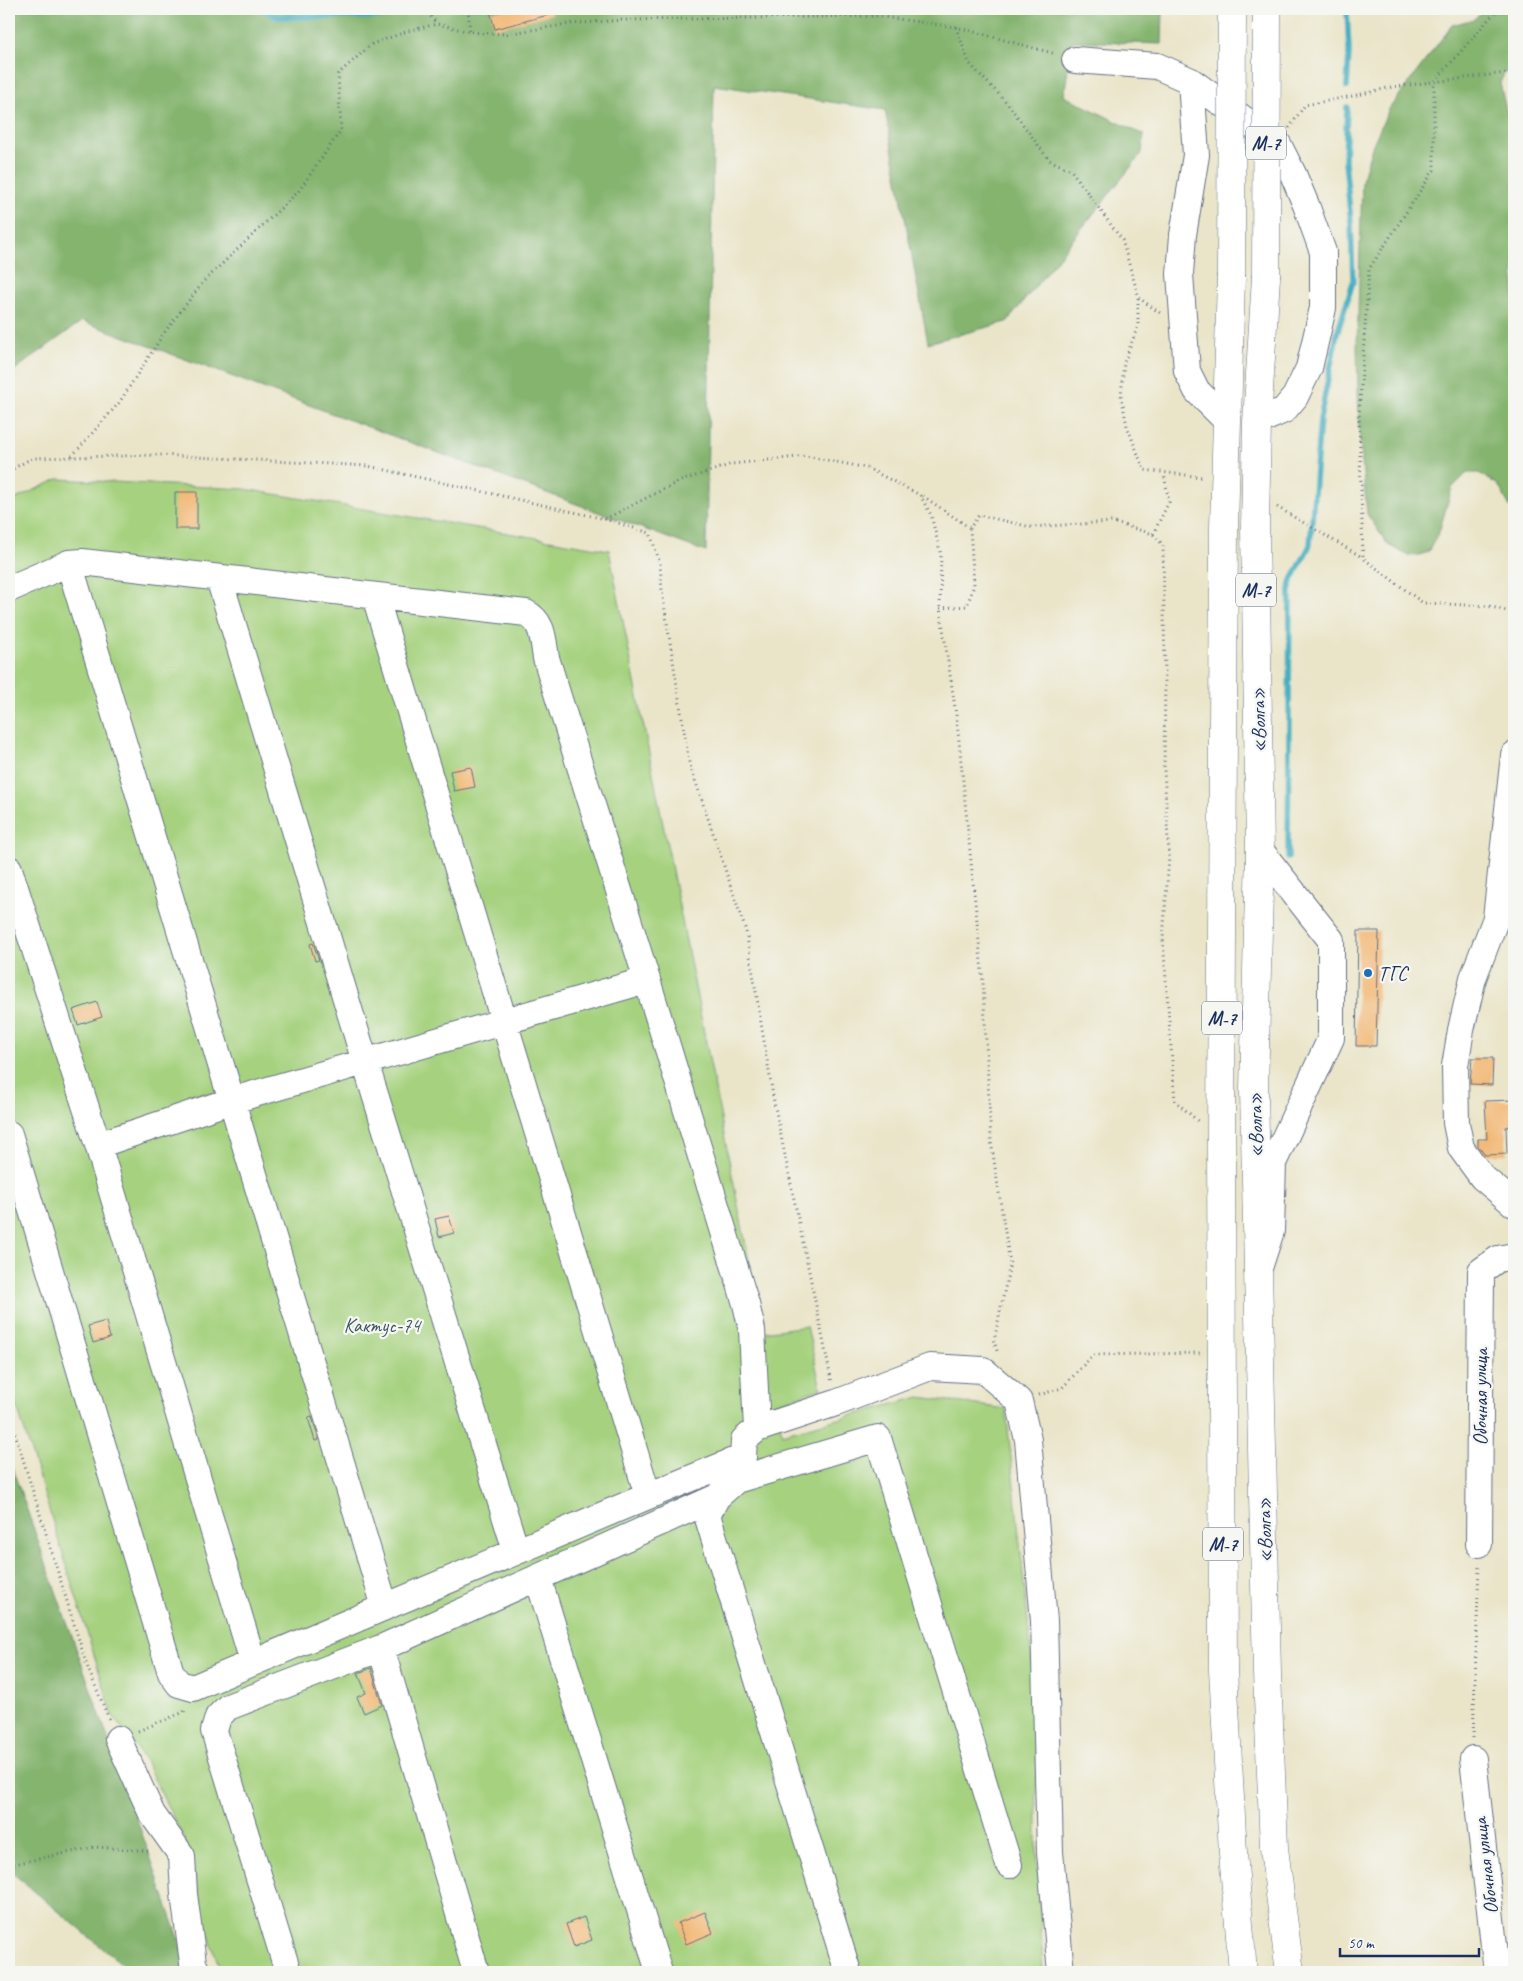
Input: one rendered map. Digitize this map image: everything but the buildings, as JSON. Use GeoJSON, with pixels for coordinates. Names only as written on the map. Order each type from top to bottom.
{"type":"FeatureCollection","features":[{"type":"Feature","properties":{"kind":"highway","name":"«Волга»"},"geometry":{"type":"LineString","coordinates":[[1232,9],[1232,277],[1224,527],[1221,1142],[1223,1670],[1233,1853],[1243,1972]]}},
{"type":"Feature","properties":{"kind":"highway","name":"«Волга»"},"geometry":{"type":"LineString","coordinates":[[1266,9],[1266,277],[1257,422],[1255,494],[1260,850],[1254,1090],[1267,1673],[1274,1838],[1290,1972]]}},
{"type":"Feature","properties":{"kind":"street"},"geometry":{"type":"LineString","coordinates":[[1076,60],[1157,66],[1190,81],[1278,144],[1306,205],[1323,252],[1323,308],[1309,368],[1294,397],[1284,410],[1257,422]]}},
{"type":"Feature","properties":{"kind":"street"},"geometry":{"type":"LineString","coordinates":[[1190,81],[1196,155],[1183,235],[1180,274],[1182,328],[1187,371],[1197,390],[1226,420]]}},
{"type":"Feature","properties":{"kind":"street"},"geometry":{"type":"LineString","coordinates":[[9,589],[69,563],[82,562],[526,613],[534,617],[540,624],[546,658],[647,980],[750,1322],[757,1429]]}},
{"type":"Feature","properties":{"kind":"street"},"geometry":{"type":"LineString","coordinates":[[69,563],[230,1101],[385,1607]]}},
{"type":"Feature","properties":{"kind":"street"},"geometry":{"type":"LineString","coordinates":[[219,578],[365,1062],[516,1551]]}},
{"type":"Feature","properties":{"kind":"street"},"geometry":{"type":"LineString","coordinates":[[375,596],[648,1496]]}},
{"type":"Feature","properties":{"kind":"street"},"geometry":{"type":"LineString","coordinates":[[1514,755],[1496,918],[1473,978],[1455,1066],[1456,1123],[1461,1148],[1482,1176],[1514,1204]]}},
{"type":"Feature","properties":{"kind":"street"},"geometry":{"type":"LineString","coordinates":[[1259,1268],[1271,1231],[1274,1163],[1331,1038],[1332,940],[1260,850]]}},
{"type":"Feature","properties":{"kind":"street"},"geometry":{"type":"LineString","coordinates":[[9,869],[98,1144],[253,1662]]}},
{"type":"Feature","properties":{"kind":"street"},"geometry":{"type":"LineString","coordinates":[[98,1144],[230,1101],[647,980]]}},
{"type":"Feature","properties":{"kind":"street"},"geometry":{"type":"LineString","coordinates":[[9,1134],[171,1673],[179,1684],[193,1688],[648,1496],[732,1478],[878,1438],[1009,1865]]}},
{"type":"Feature","properties":{"kind":"street","name":"Обочная улица"},"geometry":{"type":"LineString","coordinates":[[1479,1544],[1481,1271],[1506,1257]]}},
{"type":"Feature","properties":{"kind":"street"},"geometry":{"type":"LineString","coordinates":[[848,1972],[707,1515],[732,1478],[744,1440],[757,1429],[836,1403],[930,1367],[982,1370],[1020,1401],[1028,1440],[1044,1621],[1050,1852],[1062,1972]]}},
{"type":"Feature","properties":{"kind":"street"},"geometry":{"type":"LineString","coordinates":[[288,1972],[214,1731],[218,1716],[228,1706],[381,1648],[538,1578],[732,1478]]}},
{"type":"Feature","properties":{"kind":"street"},"geometry":{"type":"LineString","coordinates":[[538,1578],[659,1972]]}},
{"type":"Feature","properties":{"kind":"street"},"geometry":{"type":"LineString","coordinates":[[381,1648],[476,1972]]}},
{"type":"Feature","properties":{"kind":"street"},"geometry":{"type":"LineString","coordinates":[[118,1740],[152,1814],[182,1856],[184,1894],[197,1972]]}},
{"type":"Feature","properties":{"kind":"street","name":"Обочная улица"},"geometry":{"type":"LineString","coordinates":[[1473,1759],[1497,1972]]}},
{"type":"Feature","properties":{"kind":"path"},"geometry":{"type":"LineString","coordinates":[[424,9],[437,24]]}},
{"type":"Feature","properties":{"kind":"path"},"geometry":{"type":"LineString","coordinates":[[468,9],[470,32]]}},
{"type":"Feature","properties":{"kind":"path"},"geometry":{"type":"LineString","coordinates":[[1363,558],[1359,416],[1369,269],[1434,170],[1434,82],[1496,11],[1514,12]]}},
{"type":"Feature","properties":{"kind":"path"},"geometry":{"type":"LineString","coordinates":[[72,457],[119,404],[164,333],[204,281],[298,192],[341,130],[338,74],[372,44],[408,31],[437,24],[470,32],[506,34],[569,24],[623,20],[707,17],[876,16],[956,27],[1076,60]]}},
{"type":"Feature","properties":{"kind":"path"},"geometry":{"type":"LineString","coordinates":[[956,27],[969,63],[1008,104],[1049,160],[1071,170],[1122,240],[1138,298],[1138,326],[1124,363],[1121,395],[1127,426],[1144,470],[1202,478],[1203,469]]}},
{"type":"Feature","properties":{"kind":"path"},"geometry":{"type":"LineString","coordinates":[[1278,144],[1306,105],[1392,86],[1514,72]]}},
{"type":"Feature","properties":{"kind":"path"},"geometry":{"type":"LineString","coordinates":[[1138,298],[1182,328]]}},
{"type":"Feature","properties":{"kind":"path"},"geometry":{"type":"LineString","coordinates":[[605,519],[678,482],[732,464],[806,456],[867,468],[920,495],[970,528]]}},
{"type":"Feature","properties":{"kind":"path"},"geometry":{"type":"LineString","coordinates":[[1153,534],[1169,502],[1164,474]]}},
{"type":"Feature","properties":{"kind":"path"},"geometry":{"type":"LineString","coordinates":[[1255,494],[1363,558],[1423,603],[1488,606],[1514,613]]}},
{"type":"Feature","properties":{"kind":"path"},"geometry":{"type":"LineString","coordinates":[[920,495],[931,515],[940,555],[940,608],[957,722],[983,982],[991,1141],[1010,1264],[994,1341],[999,1357]]}},
{"type":"Feature","properties":{"kind":"path"},"geometry":{"type":"LineString","coordinates":[[940,608],[967,606],[974,585],[970,528],[979,515],[1031,526],[1112,522],[1153,534],[1163,545],[1164,769],[1168,857],[1163,939],[1175,1101],[1221,1142]]}},
{"type":"Feature","properties":{"kind":"path"},"geometry":{"type":"LineString","coordinates":[[1020,1401],[1062,1388],[1093,1355],[1222,1352]]}},
{"type":"Feature","properties":{"kind":"path"},"geometry":{"type":"LineString","coordinates":[[9,1414],[87,1666],[118,1740],[184,1712],[193,1688]]}},
{"type":"Feature","properties":{"kind":"path"},"geometry":{"type":"LineString","coordinates":[[1473,1759],[1479,1544]]}},
{"type":"Feature","properties":{"kind":"path"},"geometry":{"type":"LineString","coordinates":[[9,1865],[95,1847],[128,1851],[157,1851],[182,1856]]}},
{"type":"Feature","properties":{"kind":"green space"},"geometry":{"type":"Polygon","coordinates":[[[9,9],[1163,9],[1162,44],[1072,41],[1064,96],[1144,135],[1142,153],[1007,322],[928,343],[885,110],[714,85],[706,552],[82,321],[9,374],[9,9]]]}},
{"type":"Feature","properties":{"kind":"green space"},"geometry":{"type":"Polygon","coordinates":[[[1484,9],[1514,9],[1514,66],[1504,74],[1500,83],[1514,146],[1514,514],[1498,485],[1479,473],[1467,473],[1452,488],[1439,532],[1428,552],[1417,556],[1407,555],[1388,545],[1367,514],[1359,430],[1357,346],[1362,181],[1373,144],[1389,109],[1452,25],[1474,19],[1484,9]]]}},
{"type":"Feature","properties":{"kind":"green space","name":"Кактус-74"},"geometry":{"type":"Polygon","coordinates":[[[58,479],[244,489],[609,550],[763,1332],[807,1326],[821,1389],[776,1403],[782,1434],[920,1397],[1006,1409],[1036,1699],[1037,1851],[1043,1972],[221,1972],[208,1933],[186,1843],[144,1759],[113,1716],[9,1381],[9,502],[58,479]]]}},
{"type":"Feature","properties":{"kind":"green space"},"geometry":{"type":"Polygon","coordinates":[[[9,1459],[191,1972],[131,1972],[9,1870],[9,1459]]]}},
{"type":"Feature","properties":{"kind":"waterway"},"geometry":{"type":"LineString","coordinates":[[260,9],[278,17],[379,17],[413,9]]}},
{"type":"Feature","properties":{"kind":"waterway"},"geometry":{"type":"LineString","coordinates":[[1347,9],[1349,52],[1347,87]]}},
{"type":"Feature","properties":{"kind":"waterway"},"geometry":{"type":"LineString","coordinates":[[1288,858],[1290,584],[1310,545],[1320,419],[1337,334],[1353,282],[1351,223],[1345,161],[1347,107]]}},
{"type":"Feature","properties":{"kind":"place","name":"ТГС"},"geometry":{"type":"Point","coordinates":[1368,973]}}]}
